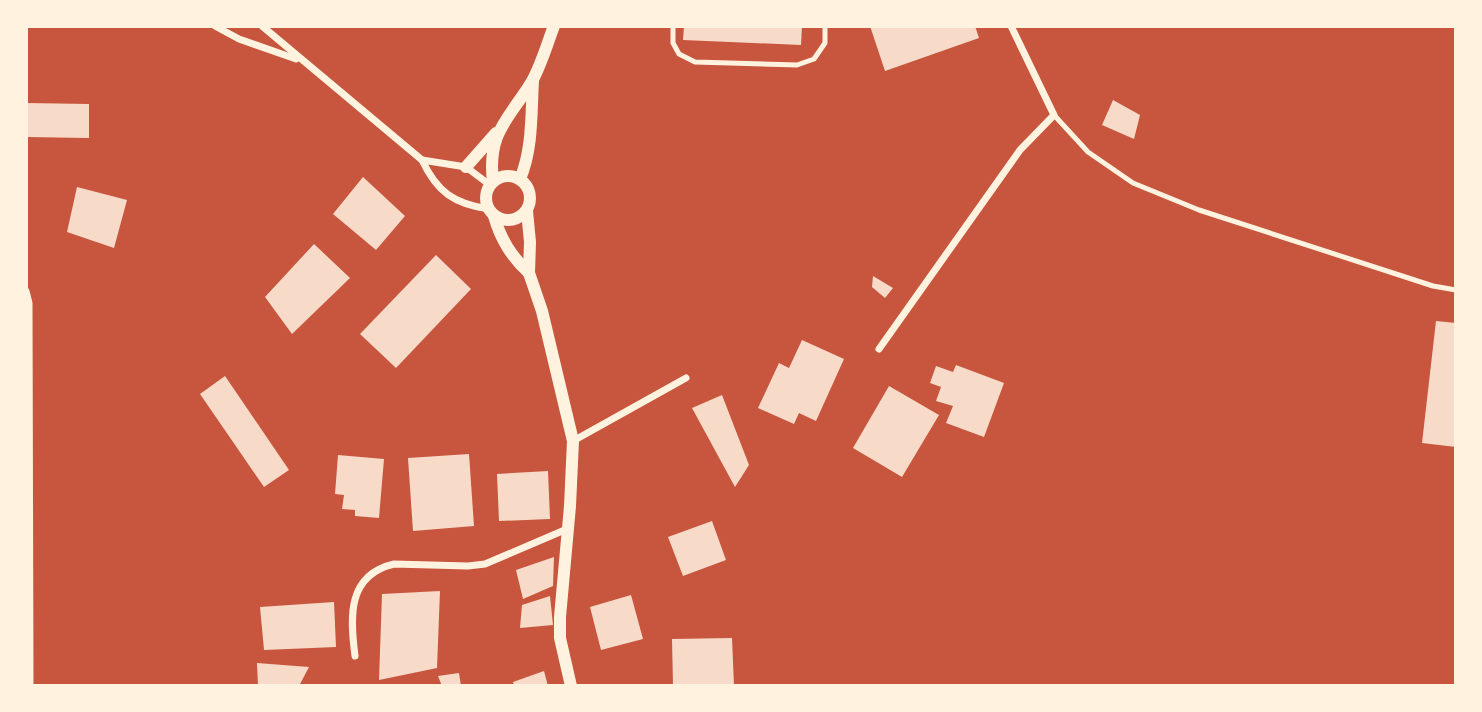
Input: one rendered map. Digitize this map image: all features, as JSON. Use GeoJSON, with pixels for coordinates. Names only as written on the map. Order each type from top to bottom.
{"type":"FeatureCollection","features":[{"type":"Feature","properties":{"kind":"street"},"geometry":{"type":"LineString","coordinates":[[215,26],[239,39],[300,60]]}},
{"type":"Feature","properties":{"kind":"street"},"geometry":{"type":"LineString","coordinates":[[262,26],[422,160],[429,176],[441,190],[455,200],[492,212],[508,221],[515,220],[527,211]]}},
{"type":"Feature","properties":{"kind":"street"},"geometry":{"type":"LineString","coordinates":[[466,167],[498,130],[533,80],[554,26]]}},
{"type":"Feature","properties":{"kind":"street"},"geometry":{"type":"LineString","coordinates":[[879,349],[1020,150],[1054,114],[1011,26]]}},
{"type":"Feature","properties":{"kind":"street"},"geometry":{"type":"LineString","coordinates":[[520,179],[527,162],[533,80]]}},
{"type":"Feature","properties":{"kind":"street"},"geometry":{"type":"LineString","coordinates":[[498,130],[491,158],[492,183],[486,197],[506,248],[530,273]]}},
{"type":"Feature","properties":{"kind":"street"},"geometry":{"type":"LineString","coordinates":[[422,160],[466,167],[492,183]]}},
{"type":"Feature","properties":{"kind":"street"},"geometry":{"type":"LineString","coordinates":[[492,183],[501,177],[510,176],[520,179],[530,193],[527,211],[530,273],[542,311],[573,442],[560,628],[571,686]]}},
{"type":"Feature","properties":{"kind":"street"},"geometry":{"type":"LineString","coordinates":[[26,291],[29,303],[30,686]]}},
{"type":"Feature","properties":{"kind":"street"},"geometry":{"type":"LineString","coordinates":[[573,442],[686,378]]}},
{"type":"Feature","properties":{"kind":"street"},"geometry":{"type":"LineString","coordinates":[[355,656],[351,625],[354,601],[360,583],[383,566],[485,564],[567,528]]}},
{"type":"Feature","properties":{"kind":"lane"},"geometry":{"type":"LineString","coordinates":[[673,26],[673,43],[679,54],[695,62],[797,65],[814,59],[825,43],[825,26]]}},
{"type":"Feature","properties":{"kind":"lane"},"geometry":{"type":"LineString","coordinates":[[1054,114],[1088,152],[1133,183],[1199,210],[1433,286],[1456,290]]}},
{"type":"Feature","properties":{"kind":"building"},"geometry":{"type":"Polygon","coordinates":[[[684,26],[802,26],[801,45],[683,40],[684,26]]]}},
{"type":"Feature","properties":{"kind":"building"},"geometry":{"type":"Polygon","coordinates":[[[870,26],[975,26],[979,38],[885,71],[870,26]]]}},
{"type":"Feature","properties":{"kind":"building"},"geometry":{"type":"Polygon","coordinates":[[[1113,100],[1140,115],[1134,139],[1102,125],[1113,100]]]}},
{"type":"Feature","properties":{"kind":"building"},"geometry":{"type":"Polygon","coordinates":[[[26,103],[89,104],[89,138],[26,137],[26,103]]]}},
{"type":"Feature","properties":{"kind":"building"},"geometry":{"type":"Polygon","coordinates":[[[363,177],[405,216],[376,250],[333,214],[363,177]]]}},
{"type":"Feature","properties":{"kind":"building"},"geometry":{"type":"Polygon","coordinates":[[[77,187],[127,200],[114,248],[67,232],[77,187]]]}},
{"type":"Feature","properties":{"kind":"building"},"geometry":{"type":"Polygon","coordinates":[[[314,244],[350,278],[292,334],[265,297],[314,244]]]}},
{"type":"Feature","properties":{"kind":"building"},"geometry":{"type":"Polygon","coordinates":[[[436,255],[471,289],[396,368],[360,334],[436,255]]]}},
{"type":"Feature","properties":{"kind":"building"},"geometry":{"type":"Polygon","coordinates":[[[873,276],[893,288],[885,298],[872,287],[873,276]]]}},
{"type":"Feature","properties":{"kind":"building"},"geometry":{"type":"Polygon","coordinates":[[[1436,321],[1456,323],[1456,447],[1422,443],[1436,321]]]}},
{"type":"Feature","properties":{"kind":"building"},"geometry":{"type":"Polygon","coordinates":[[[802,340],[844,359],[816,421],[799,413],[794,424],[758,408],[779,363],[789,368],[802,340]]]}},
{"type":"Feature","properties":{"kind":"building"},"geometry":{"type":"Polygon","coordinates":[[[956,365],[1004,383],[984,437],[946,423],[953,406],[936,401],[941,387],[930,383],[936,366],[953,372],[956,365]]]}},
{"type":"Feature","properties":{"kind":"building"},"geometry":{"type":"Polygon","coordinates":[[[225,376],[289,470],[264,487],[200,394],[225,376]]]}},
{"type":"Feature","properties":{"kind":"building"},"geometry":{"type":"Polygon","coordinates":[[[889,386],[939,415],[902,477],[853,448],[889,386]]]}},
{"type":"Feature","properties":{"kind":"building"},"geometry":{"type":"Polygon","coordinates":[[[722,395],[749,465],[735,487],[692,408],[722,395]]]}},
{"type":"Feature","properties":{"kind":"building"},"geometry":{"type":"Polygon","coordinates":[[[469,454],[474,526],[413,531],[408,458],[469,454]]]}},
{"type":"Feature","properties":{"kind":"building"},"geometry":{"type":"Polygon","coordinates":[[[338,455],[384,459],[379,518],[355,516],[355,510],[342,509],[344,495],[335,494],[338,455]]]}},
{"type":"Feature","properties":{"kind":"building"},"geometry":{"type":"Polygon","coordinates":[[[548,471],[550,519],[499,521],[497,474],[548,471]]]}},
{"type":"Feature","properties":{"kind":"building"},"geometry":{"type":"Polygon","coordinates":[[[712,521],[726,560],[683,576],[668,537],[712,521]]]}},
{"type":"Feature","properties":{"kind":"building"},"geometry":{"type":"Polygon","coordinates":[[[554,557],[553,586],[523,599],[516,570],[554,557]]]}},
{"type":"Feature","properties":{"kind":"building"},"geometry":{"type":"Polygon","coordinates":[[[440,591],[437,668],[379,680],[382,594],[440,591]]]}},
{"type":"Feature","properties":{"kind":"building"},"geometry":{"type":"Polygon","coordinates":[[[631,595],[643,639],[601,650],[590,607],[631,595]]]}},
{"type":"Feature","properties":{"kind":"building"},"geometry":{"type":"Polygon","coordinates":[[[550,596],[553,625],[520,628],[522,605],[550,596]]]}},
{"type":"Feature","properties":{"kind":"building"},"geometry":{"type":"Polygon","coordinates":[[[334,602],[336,647],[264,650],[260,607],[334,602]]]}},
{"type":"Feature","properties":{"kind":"building"},"geometry":{"type":"Polygon","coordinates":[[[732,638],[734,686],[673,686],[672,639],[732,638]]]}},
{"type":"Feature","properties":{"kind":"building"},"geometry":{"type":"Polygon","coordinates":[[[257,663],[309,667],[299,686],[258,686],[257,663]]]}},
{"type":"Feature","properties":{"kind":"building"},"geometry":{"type":"Polygon","coordinates":[[[544,671],[548,686],[514,686],[513,682],[544,671]]]}},
{"type":"Feature","properties":{"kind":"building"},"geometry":{"type":"Polygon","coordinates":[[[459,673],[461,686],[442,686],[438,676],[459,673]]]}}]}
